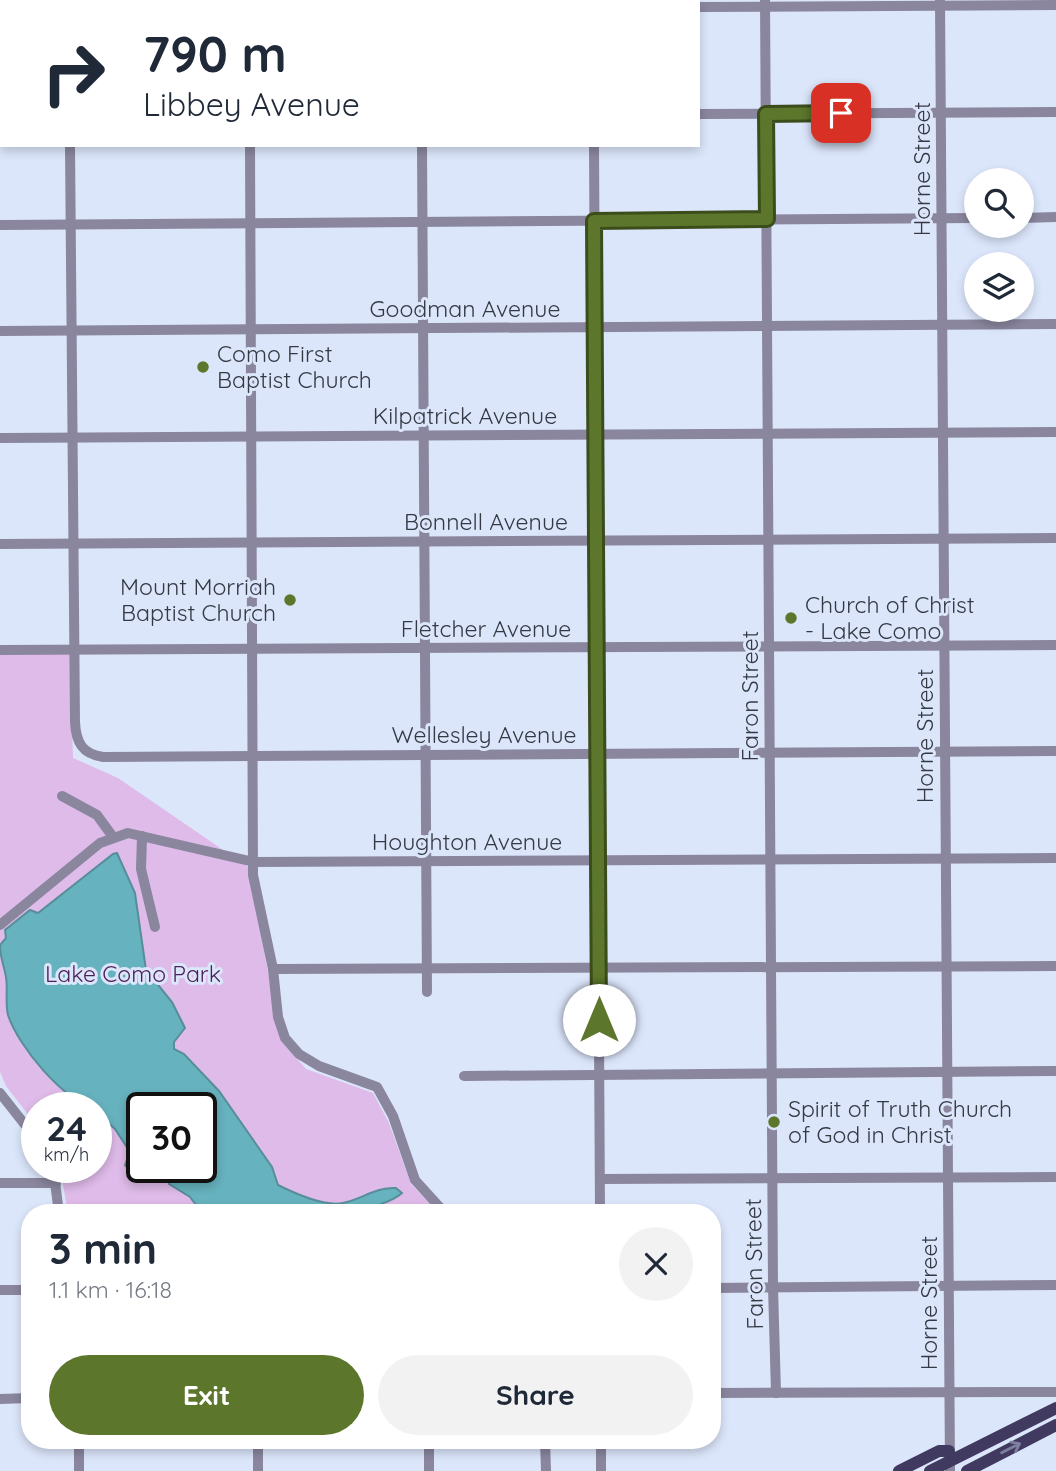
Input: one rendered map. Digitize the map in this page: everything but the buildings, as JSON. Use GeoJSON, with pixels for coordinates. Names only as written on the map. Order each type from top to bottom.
{"type":"FeatureCollection","features":[{"type":"Feature","properties":{"kind":"main road"},"geometry":{"type":"LineString","coordinates":[[930,1471],[1056,1408]]}},
{"type":"Feature","properties":{"kind":"main road"},"geometry":{"type":"LineString","coordinates":[[967,1471],[1056,1425]]}},
{"type":"Feature","properties":{"kind":"main road"},"geometry":{"type":"LineString","coordinates":[[899,1471],[939,1451],[949,1461]]}},
{"type":"Feature","properties":{"kind":"street"},"geometry":{"type":"LineString","coordinates":[[700,6],[765,3],[1056,5]]}},
{"type":"Feature","properties":{"kind":"street","name":"Faron Street"},"geometry":{"type":"LineString","coordinates":[[765,3],[772,1179],[776,1392]]}},
{"type":"Feature","properties":{"kind":"street","name":"Horne Street"},"geometry":{"type":"LineString","coordinates":[[940,3],[949,1461]]}},
{"type":"Feature","properties":{"kind":"street"},"geometry":{"type":"LineString","coordinates":[[700,114],[1056,112]]}},
{"type":"Feature","properties":{"kind":"street"},"geometry":{"type":"LineString","coordinates":[[70,147],[74,650]]}},
{"type":"Feature","properties":{"kind":"street"},"geometry":{"type":"LineString","coordinates":[[250,147],[253,875],[273,969],[278,1017],[285,1038],[299,1054],[318,1066],[377,1087],[393,1115],[415,1180],[437,1204]]}},
{"type":"Feature","properties":{"kind":"street"},"geometry":{"type":"LineString","coordinates":[[422,147],[427,992]]}},
{"type":"Feature","properties":{"kind":"street"},"geometry":{"type":"LineString","coordinates":[[594,147],[600,1204]]}},
{"type":"Feature","properties":{"kind":"street"},"geometry":{"type":"LineString","coordinates":[[1034,218],[1056,217]]}},
{"type":"Feature","properties":{"kind":"street"},"geometry":{"type":"LineString","coordinates":[[0,225],[964,218]]}},
{"type":"Feature","properties":{"kind":"street","name":"Goodman Avenue"},"geometry":{"type":"LineString","coordinates":[[0,331],[1056,324]]}},
{"type":"Feature","properties":{"kind":"street","name":"Kilpatrick Avenue"},"geometry":{"type":"LineString","coordinates":[[0,438],[1056,432]]}},
{"type":"Feature","properties":{"kind":"street","name":"Bonnell Avenue"},"geometry":{"type":"LineString","coordinates":[[0,544],[1056,538]]}},
{"type":"Feature","properties":{"kind":"street","name":"Fletcher Avenue"},"geometry":{"type":"LineString","coordinates":[[0,650],[1056,645]]}},
{"type":"Feature","properties":{"kind":"street","name":"Wellesley Avenue"},"geometry":{"type":"LineString","coordinates":[[74,650],[76,732],[82,748],[103,757],[1056,751]]}},
{"type":"Feature","properties":{"kind":"street"},"geometry":{"type":"LineString","coordinates":[[62,796],[97,815],[113,837]]}},
{"type":"Feature","properties":{"kind":"street","name":"Houghton Avenue"},"geometry":{"type":"LineString","coordinates":[[0,925],[95,848],[113,837],[128,833],[254,862],[1056,858]]}},
{"type":"Feature","properties":{"kind":"street"},"geometry":{"type":"LineString","coordinates":[[142,836],[141,869],[155,927]]}},
{"type":"Feature","properties":{"kind":"street"},"geometry":{"type":"LineString","coordinates":[[273,969],[1056,965]]}},
{"type":"Feature","properties":{"kind":"street"},"geometry":{"type":"LineString","coordinates":[[464,1076],[1056,1072]]}},
{"type":"Feature","properties":{"kind":"street"},"geometry":{"type":"LineString","coordinates":[[0,1093],[21,1120]]}},
{"type":"Feature","properties":{"kind":"street"},"geometry":{"type":"LineString","coordinates":[[600,1179],[1056,1177]]}},
{"type":"Feature","properties":{"kind":"street"},"geometry":{"type":"LineString","coordinates":[[0,1183],[21,1183]]}},
{"type":"Feature","properties":{"kind":"street"},"geometry":{"type":"LineString","coordinates":[[56,1183],[59,1204]]}},
{"type":"Feature","properties":{"kind":"street"},"geometry":{"type":"LineString","coordinates":[[721,1288],[1056,1285]]}},
{"type":"Feature","properties":{"kind":"street"},"geometry":{"type":"LineString","coordinates":[[0,1290],[21,1290]]}},
{"type":"Feature","properties":{"kind":"street"},"geometry":{"type":"LineString","coordinates":[[721,1393],[1056,1392]]}},
{"type":"Feature","properties":{"kind":"street"},"geometry":{"type":"LineString","coordinates":[[0,1399],[21,1398]]}},
{"type":"Feature","properties":{"kind":"street"},"geometry":{"type":"LineString","coordinates":[[79,1449],[79,1471]]}},
{"type":"Feature","properties":{"kind":"street"},"geometry":{"type":"LineString","coordinates":[[258,1449],[258,1471]]}},
{"type":"Feature","properties":{"kind":"street"},"geometry":{"type":"LineString","coordinates":[[429,1449],[429,1471]]}},
{"type":"Feature","properties":{"kind":"street"},"geometry":{"type":"LineString","coordinates":[[545,1449],[546,1471]]}},
{"type":"Feature","properties":{"kind":"street"},"geometry":{"type":"LineString","coordinates":[[601,1449],[601,1471]]}},
{"type":"Feature","properties":{"kind":"green space","name":"Lake Como Park"},"geometry":{"type":"Polygon","coordinates":[[[0,654],[70,654],[73,758],[118,778],[248,867],[281,1040],[306,1069],[373,1093],[389,1123],[411,1184],[430,1204],[66,1204],[63,1183],[112,1183],[112,1092],[21,1092],[21,1105],[6,1086],[0,1072],[0,654]]]}},
{"type":"Feature","properties":{"kind":"water"},"geometry":{"type":"Polygon","coordinates":[[[117,853],[135,893],[146,970],[172,1002],[185,1028],[174,1042],[174,1049],[184,1054],[219,1091],[272,1167],[278,1185],[309,1198],[335,1204],[195,1204],[190,1197],[169,1184],[217,1183],[217,1092],[126,1092],[126,1146],[112,1126],[112,1092],[66,1092],[57,1084],[21,1042],[8,1015],[7,982],[0,945],[6,938],[5,930],[30,910],[38,913],[117,853]]]}},
{"type":"Feature","properties":{"kind":"water"},"geometry":{"type":"Polygon","coordinates":[[[389,1188],[396,1188],[402,1193],[380,1204],[335,1204],[389,1188]]]}},
{"type":"Feature","properties":{"kind":"place","name":"Como First Baptist Church"},"geometry":{"type":"Point","coordinates":[203,367]}},
{"type":"Feature","properties":{"kind":"place","name":"Mount Morriah Baptist Church"},"geometry":{"type":"Point","coordinates":[290,600]}},
{"type":"Feature","properties":{"kind":"place","name":"Church of Christ - Lake Como"},"geometry":{"type":"Point","coordinates":[791,618]}},
{"type":"Feature","properties":{"kind":"place","name":"Spirit of Truth Church of God in Christ"},"geometry":{"type":"Point","coordinates":[774,1122]}},
{"type":"Feature","properties":{"kind":"route"},"geometry":{"type":"LineString","coordinates":[[599,1020],[594,221],[767,219],[766,114],[841,113]]}}]}
